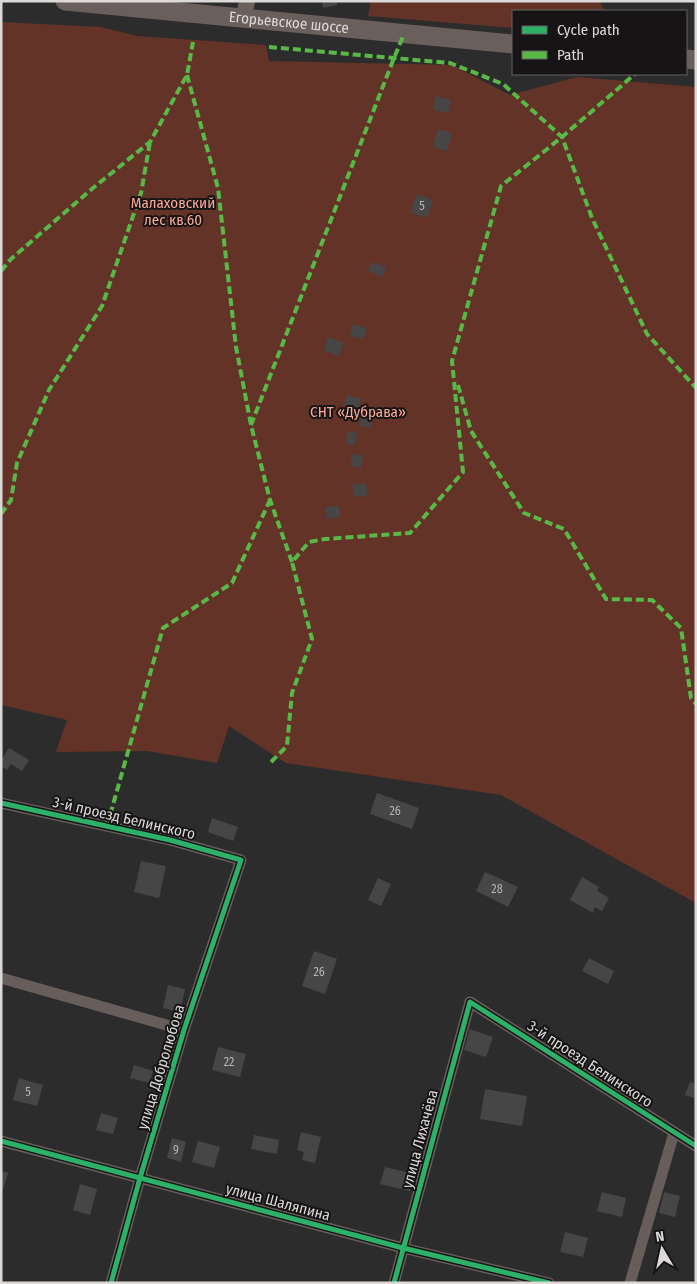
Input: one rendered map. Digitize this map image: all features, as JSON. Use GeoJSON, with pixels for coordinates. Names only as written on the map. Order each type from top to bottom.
{"type":"FeatureCollection","features":[{"type":"Feature","properties":{"kind":"main road","name":"Егорьевское шоссе"},"geometry":{"type":"LineString","coordinates":[[65,1],[246,9],[358,30],[512,44]]}},
{"type":"Feature","properties":{"kind":"street","name":"3-й проезд Белинского"},"geometry":{"type":"LineString","coordinates":[[1,803],[170,840],[241,860]]}},
{"type":"Feature","properties":{"kind":"street","name":"улица Добролюбова"},"geometry":{"type":"LineString","coordinates":[[111,1283],[184,1030],[241,860]]}},
{"type":"Feature","properties":{"kind":"street"},"geometry":{"type":"LineString","coordinates":[[1,978],[184,1030]]}},
{"type":"Feature","properties":{"kind":"street","name":"3-й проезд Белинского"},"geometry":{"type":"LineString","coordinates":[[470,1002],[696,1146]]}},
{"type":"Feature","properties":{"kind":"street","name":"улица Лихачёва"},"geometry":{"type":"LineString","coordinates":[[394,1283],[470,1002]]}},
{"type":"Feature","properties":{"kind":"street"},"geometry":{"type":"LineString","coordinates":[[630,1283],[674,1133]]}},
{"type":"Feature","properties":{"kind":"street","name":"улица Шаляпина"},"geometry":{"type":"LineString","coordinates":[[1,1141],[403,1248],[549,1283]]}},
{"type":"Feature","properties":{"kind":"green space"},"geometry":{"type":"Polygon","coordinates":[[[371,1],[599,1],[604,10],[512,10],[512,28],[368,16],[371,1]]]}},
{"type":"Feature","properties":{"kind":"green space","name":"Малаховский лес кв.60"},"geometry":{"type":"Polygon","coordinates":[[[1,22],[101,27],[137,36],[266,45],[269,61],[452,65],[510,95],[577,77],[696,87],[696,903],[501,795],[286,763],[229,726],[217,763],[147,751],[56,752],[67,720],[1,705],[1,22]]]}},
{"type":"Feature","properties":{"kind":"building"},"geometry":{"type":"Polygon","coordinates":[[[322,1],[337,1],[337,5],[323,8],[322,1]]]}},
{"type":"Feature","properties":{"kind":"building"},"geometry":{"type":"Polygon","coordinates":[[[436,96],[451,100],[448,113],[433,110],[436,96]]]}},
{"type":"Feature","properties":{"kind":"building"},"geometry":{"type":"Polygon","coordinates":[[[438,129],[452,133],[447,151],[433,147],[438,129]]]}},
{"type":"Feature","properties":{"kind":"building"},"geometry":{"type":"Polygon","coordinates":[[[417,194],[433,200],[427,218],[410,212],[417,194]]]}},
{"type":"Feature","properties":{"kind":"building"},"geometry":{"type":"Polygon","coordinates":[[[372,262],[386,267],[383,277],[368,271],[372,262]]]}},
{"type":"Feature","properties":{"kind":"building"},"geometry":{"type":"Polygon","coordinates":[[[353,324],[367,328],[364,339],[350,336],[353,324]]]}},
{"type":"Feature","properties":{"kind":"building"},"geometry":{"type":"Polygon","coordinates":[[[328,337],[344,343],[339,356],[324,350],[328,337]]]}},
{"type":"Feature","properties":{"kind":"building"},"geometry":{"type":"Polygon","coordinates":[[[347,395],[361,399],[358,409],[344,405],[347,395]]]}},
{"type":"Feature","properties":{"kind":"building"},"geometry":{"type":"Polygon","coordinates":[[[361,416],[373,419],[371,428],[359,425],[361,416]]]}},
{"type":"Feature","properties":{"kind":"building"},"geometry":{"type":"Polygon","coordinates":[[[349,431],[357,433],[354,446],[345,443],[349,431]]]}},
{"type":"Feature","properties":{"kind":"building"},"geometry":{"type":"Polygon","coordinates":[[[352,454],[363,456],[361,468],[350,466],[352,454]]]}},
{"type":"Feature","properties":{"kind":"building"},"geometry":{"type":"Polygon","coordinates":[[[366,483],[368,495],[354,497],[352,485],[366,483]]]}},
{"type":"Feature","properties":{"kind":"building"},"geometry":{"type":"Polygon","coordinates":[[[339,506],[340,517],[327,519],[325,507],[339,506]]]}},
{"type":"Feature","properties":{"kind":"building"},"geometry":{"type":"Polygon","coordinates":[[[9,748],[29,760],[22,771],[11,764],[7,770],[1,766],[1,760],[9,748]]]}},
{"type":"Feature","properties":{"kind":"building"},"geometry":{"type":"Polygon","coordinates":[[[377,793],[419,808],[412,829],[370,814],[377,793]]]}},
{"type":"Feature","properties":{"kind":"building"},"geometry":{"type":"Polygon","coordinates":[[[212,818],[238,827],[233,841],[208,832],[212,818]]]}},
{"type":"Feature","properties":{"kind":"building"},"geometry":{"type":"Polygon","coordinates":[[[141,861],[166,866],[159,898],[134,892],[141,861]]]}},
{"type":"Feature","properties":{"kind":"building"},"geometry":{"type":"Polygon","coordinates":[[[485,872],[518,887],[508,907],[476,891],[485,872]]]}},
{"type":"Feature","properties":{"kind":"building"},"geometry":{"type":"Polygon","coordinates":[[[582,877],[599,887],[597,891],[609,898],[602,911],[595,907],[593,913],[570,900],[582,877]]]}},
{"type":"Feature","properties":{"kind":"building"},"geometry":{"type":"Polygon","coordinates":[[[378,878],[391,884],[381,906],[368,900],[378,878]]]}},
{"type":"Feature","properties":{"kind":"building"},"geometry":{"type":"Polygon","coordinates":[[[314,951],[337,959],[325,994],[302,986],[314,951]]]}},
{"type":"Feature","properties":{"kind":"building"},"geometry":{"type":"Polygon","coordinates":[[[589,958],[614,971],[608,984],[582,971],[589,958]]]}},
{"type":"Feature","properties":{"kind":"building"},"geometry":{"type":"Polygon","coordinates":[[[168,985],[185,989],[180,1012],[163,1008],[168,985]]]}},
{"type":"Feature","properties":{"kind":"building"},"geometry":{"type":"Polygon","coordinates":[[[470,1029],[493,1037],[486,1057],[464,1050],[470,1029]]]}},
{"type":"Feature","properties":{"kind":"building"},"geometry":{"type":"Polygon","coordinates":[[[218,1047],[246,1054],[240,1077],[212,1070],[218,1047]]]}},
{"type":"Feature","properties":{"kind":"building"},"geometry":{"type":"Polygon","coordinates":[[[134,1065],[153,1071],[149,1083],[130,1078],[134,1065]]]}},
{"type":"Feature","properties":{"kind":"building"},"geometry":{"type":"Polygon","coordinates":[[[19,1078],[43,1085],[37,1106],[13,1100],[19,1078]]]}},
{"type":"Feature","properties":{"kind":"building"},"geometry":{"type":"Polygon","coordinates":[[[690,1082],[696,1084],[696,1099],[685,1095],[690,1082]]]}},
{"type":"Feature","properties":{"kind":"building"},"geometry":{"type":"Polygon","coordinates":[[[485,1089],[527,1096],[522,1126],[480,1119],[485,1089]]]}},
{"type":"Feature","properties":{"kind":"building"},"geometry":{"type":"Polygon","coordinates":[[[101,1113],[118,1118],[113,1134],[96,1130],[101,1113]]]}},
{"type":"Feature","properties":{"kind":"building"},"geometry":{"type":"Polygon","coordinates":[[[301,1132],[321,1137],[315,1163],[302,1160],[304,1152],[297,1150],[301,1132]]]}},
{"type":"Feature","properties":{"kind":"building"},"geometry":{"type":"Polygon","coordinates":[[[254,1135],[279,1140],[277,1154],[251,1149],[254,1135]]]}},
{"type":"Feature","properties":{"kind":"building"},"geometry":{"type":"Polygon","coordinates":[[[172,1138],[186,1142],[181,1162],[167,1158],[172,1138]]]}},
{"type":"Feature","properties":{"kind":"building"},"geometry":{"type":"Polygon","coordinates":[[[198,1141],[220,1147],[214,1168],[192,1162],[198,1141]]]}},
{"type":"Feature","properties":{"kind":"building"},"geometry":{"type":"Polygon","coordinates":[[[385,1167],[414,1174],[410,1191],[380,1184],[385,1167]]]}},
{"type":"Feature","properties":{"kind":"building"},"geometry":{"type":"Polygon","coordinates":[[[1,1171],[8,1173],[2,1193],[1,1193],[1,1171]]]}},
{"type":"Feature","properties":{"kind":"building"},"geometry":{"type":"Polygon","coordinates":[[[80,1184],[97,1189],[90,1215],[73,1210],[80,1184]]]}},
{"type":"Feature","properties":{"kind":"building"},"geometry":{"type":"Polygon","coordinates":[[[602,1192],[626,1198],[622,1217],[597,1211],[602,1192]]]}},
{"type":"Feature","properties":{"kind":"building"},"geometry":{"type":"Polygon","coordinates":[[[664,1192],[680,1196],[675,1217],[659,1213],[664,1192]]]}},
{"type":"Feature","properties":{"kind":"building"},"geometry":{"type":"Polygon","coordinates":[[[565,1232],[588,1238],[583,1257],[560,1252],[565,1232]]]}},
{"type":"Feature","properties":{"kind":"marked path"},"geometry":{"type":"LineString","coordinates":[[251,425],[404,34]]}},
{"type":"Feature","properties":{"kind":"marked path"},"geometry":{"type":"LineString","coordinates":[[1,271],[11,259],[93,188],[150,142],[187,75],[193,42]]}},
{"type":"Feature","properties":{"kind":"marked path"},"geometry":{"type":"LineString","coordinates":[[269,47],[450,63],[503,84],[562,137],[592,218],[647,334],[696,388]]}},
{"type":"Feature","properties":{"kind":"marked path"},"geometry":{"type":"LineString","coordinates":[[187,75],[218,188],[236,347],[251,425],[270,500],[292,562]]}},
{"type":"Feature","properties":{"kind":"marked path"},"geometry":{"type":"LineString","coordinates":[[271,762],[287,746],[292,693],[312,639],[292,562],[309,542],[325,539],[410,533],[463,472],[452,361],[501,186],[562,137],[634,75]]}},
{"type":"Feature","properties":{"kind":"marked path"},"geometry":{"type":"LineString","coordinates":[[1,514],[11,500],[17,463],[49,390],[102,306],[141,193],[150,142]]}},
{"type":"Feature","properties":{"kind":"marked path"},"geometry":{"type":"LineString","coordinates":[[458,385],[471,431],[524,513],[564,529],[606,599],[652,600],[681,628],[691,698],[696,704]]}},
{"type":"Feature","properties":{"kind":"marked path"},"geometry":{"type":"LineString","coordinates":[[107,826],[163,628],[232,583],[270,500]]}},
{"type":"Feature","properties":{"kind":"cycle path"},"geometry":{"type":"LineString","coordinates":[[1,803],[170,840],[241,860],[184,1030],[111,1283]]}},
{"type":"Feature","properties":{"kind":"cycle path"},"geometry":{"type":"LineString","coordinates":[[394,1283],[470,1002],[696,1146]]}},
{"type":"Feature","properties":{"kind":"cycle path"},"geometry":{"type":"LineString","coordinates":[[1,1141],[403,1248],[549,1283]]}},
{"type":"Feature","properties":{"kind":"park label","name":"СНТ «Дубрава»"},"geometry":{"type":"Point","coordinates":[358,412]}}]}
